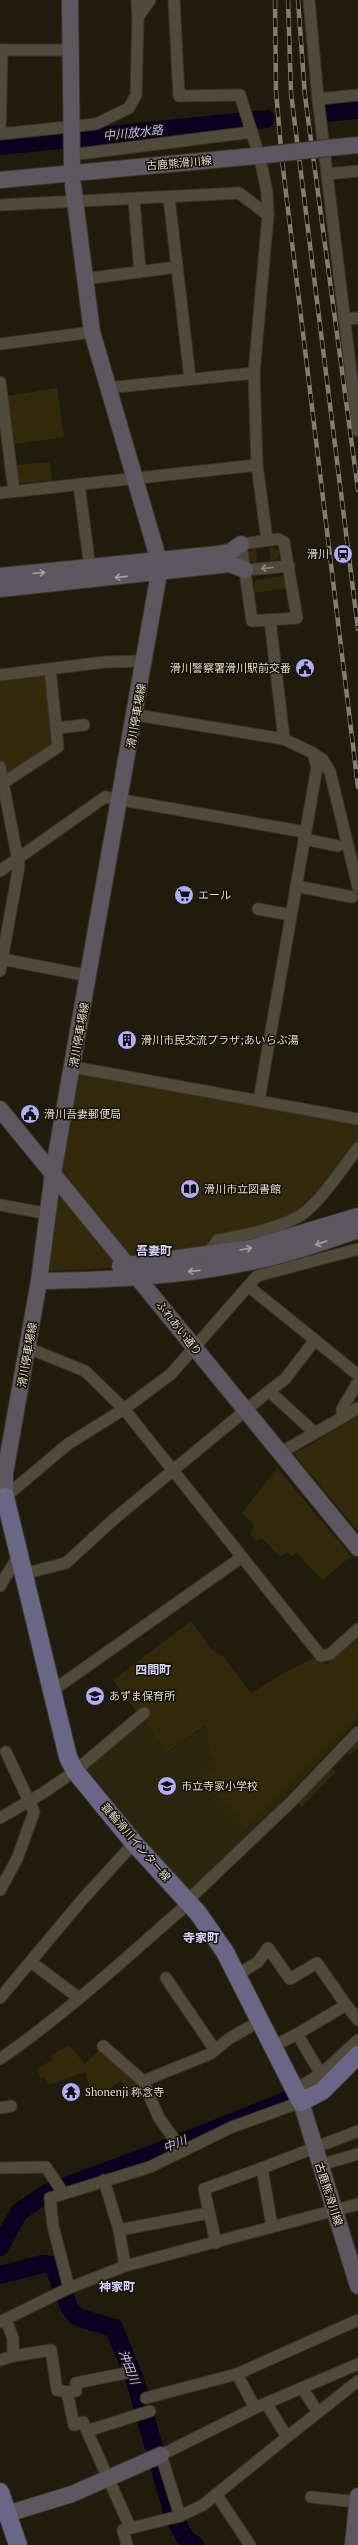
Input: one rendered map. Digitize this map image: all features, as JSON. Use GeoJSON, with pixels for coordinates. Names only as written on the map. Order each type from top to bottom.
{"type":"FeatureCollection","features":[{"type":"Feature","properties":{"kind":"main road","name":"蓑輪滑川インター線"},"geometry":{"type":"LineString","coordinates":[[2,1501],[19,1555],[68,1757],[75,1771],[134,1843],[187,1900],[225,1952],[297,2096]]}},
{"type":"Feature","properties":{"kind":"main road"},"geometry":{"type":"LineString","coordinates":[[297,2096],[322,2091],[358,2055]]}},
{"type":"Feature","properties":{"kind":"main road"},"geometry":{"type":"LineString","coordinates":[[0,2492],[4,2516],[18,2545]]}},
{"type":"Feature","properties":{"kind":"street"},"geometry":{"type":"LineString","coordinates":[[70,0],[71,157],[252,130]]}},
{"type":"Feature","properties":{"kind":"street"},"geometry":{"type":"LineString","coordinates":[[70,50],[1,50],[0,134],[71,128],[96,124],[129,108],[136,96],[137,0]]}},
{"type":"Feature","properties":{"kind":"street"},"geometry":{"type":"LineString","coordinates":[[138,18],[150,0]]}},
{"type":"Feature","properties":{"kind":"street"},"geometry":{"type":"LineString","coordinates":[[174,0],[179,96],[240,95],[244,112],[261,156],[267,192],[268,216],[254,373],[257,465],[267,540]]}},
{"type":"Feature","properties":{"kind":"street"},"geometry":{"type":"LineString","coordinates":[[309,0],[318,99],[358,431]]}},
{"type":"Feature","properties":{"kind":"street"},"geometry":{"type":"LineString","coordinates":[[318,99],[358,95]]}},
{"type":"Feature","properties":{"kind":"street","name":"古鹿熊滑川線"},"geometry":{"type":"LineString","coordinates":[[0,180],[261,156],[358,145]]}},
{"type":"Feature","properties":{"kind":"street"},"geometry":{"type":"LineString","coordinates":[[327,174],[358,171]]}},
{"type":"Feature","properties":{"kind":"street"},"geometry":{"type":"LineString","coordinates":[[73,185],[74,203],[92,332],[107,388],[136,479],[159,567]]}},
{"type":"Feature","properties":{"kind":"street"},"geometry":{"type":"LineString","coordinates":[[0,205],[134,200],[239,193],[268,216]]}},
{"type":"Feature","properties":{"kind":"street"},"geometry":{"type":"LineString","coordinates":[[169,198],[190,378]]}},
{"type":"Feature","properties":{"kind":"street"},"geometry":{"type":"LineString","coordinates":[[134,200],[140,272]]}},
{"type":"Feature","properties":{"kind":"street"},"geometry":{"type":"LineString","coordinates":[[84,278],[177,267]]}},
{"type":"Feature","properties":{"kind":"street"},"geometry":{"type":"LineString","coordinates":[[344,319],[358,318]]}},
{"type":"Feature","properties":{"kind":"street"},"geometry":{"type":"LineString","coordinates":[[0,344],[92,332]]}},
{"type":"Feature","properties":{"kind":"street"},"geometry":{"type":"LineString","coordinates":[[107,388],[190,378],[254,373]]}},
{"type":"Feature","properties":{"kind":"street"},"geometry":{"type":"LineString","coordinates":[[0,382],[14,491]]}},
{"type":"Feature","properties":{"kind":"street"},"geometry":{"type":"LineString","coordinates":[[0,492],[136,479],[257,465]]}},
{"type":"Feature","properties":{"kind":"street"},"geometry":{"type":"LineString","coordinates":[[79,484],[90,568]]}},
{"type":"Feature","properties":{"kind":"street"},"geometry":{"type":"LineString","coordinates":[[0,589],[159,567],[230,552],[241,544],[278,539],[284,542],[297,618],[252,621],[241,544]]}},
{"type":"Feature","properties":{"kind":"street"},"geometry":{"type":"LineString","coordinates":[[0,576],[90,568],[230,564],[245,570],[288,566]]}},
{"type":"Feature","properties":{"kind":"street","name":"滑川停車場線"},"geometry":{"type":"LineString","coordinates":[[2,1501],[6,1441],[28,1348],[49,1214],[53,1173],[146,661],[159,567]]}},
{"type":"Feature","properties":{"kind":"street"},"geometry":{"type":"LineString","coordinates":[[270,620],[284,739]]}},
{"type":"Feature","properties":{"kind":"street"},"geometry":{"type":"LineString","coordinates":[[0,675],[105,662],[146,661]]}},
{"type":"Feature","properties":{"kind":"street"},"geometry":{"type":"LineString","coordinates":[[3,783],[58,747],[50,669]]}},
{"type":"Feature","properties":{"kind":"street"},"geometry":{"type":"LineString","coordinates":[[136,715],[284,739],[313,753],[323,760],[330,772],[358,887]]}},
{"type":"Feature","properties":{"kind":"street"},"geometry":{"type":"LineString","coordinates":[[56,728],[84,725]]}},
{"type":"Feature","properties":{"kind":"street"},"geometry":{"type":"LineString","coordinates":[[259,1100],[317,767],[313,753]]}},
{"type":"Feature","properties":{"kind":"street"},"geometry":{"type":"LineString","coordinates":[[0,768],[16,859],[19,866],[3,940],[0,971]]}},
{"type":"Feature","properties":{"kind":"street"},"geometry":{"type":"LineString","coordinates":[[0,871],[105,797],[304,836],[338,846]]}},
{"type":"Feature","properties":{"kind":"street"},"geometry":{"type":"LineString","coordinates":[[296,886],[352,897]]}},
{"type":"Feature","properties":{"kind":"street"},"geometry":{"type":"LineString","coordinates":[[258,909],[291,915]]}},
{"type":"Feature","properties":{"kind":"street"},"geometry":{"type":"LineString","coordinates":[[2,959],[89,976]]}},
{"type":"Feature","properties":{"kind":"street"},"geometry":{"type":"LineString","coordinates":[[73,1067],[358,1119]]}},
{"type":"Feature","properties":{"kind":"street","name":"ふれあい通り"},"geometry":{"type":"LineString","coordinates":[[0,1109],[133,1270],[358,1548]]}},
{"type":"Feature","properties":{"kind":"street"},"geometry":{"type":"LineString","coordinates":[[206,1256],[218,1240],[254,1233],[298,1217],[312,1206],[358,1148]]}},
{"type":"Feature","properties":{"kind":"street"},"geometry":{"type":"LineString","coordinates":[[0,1205],[49,1214]]}},
{"type":"Feature","properties":{"kind":"street"},"geometry":{"type":"LineString","coordinates":[[133,1270],[251,1248],[358,1216]]}},
{"type":"Feature","properties":{"kind":"street"},"geometry":{"type":"LineString","coordinates":[[40,1276],[133,1270],[204,1270],[245,1263],[314,1246],[358,1230]]}},
{"type":"Feature","properties":{"kind":"street"},"geometry":{"type":"LineString","coordinates":[[2,1501],[68,1444],[124,1409],[171,1374],[257,1276],[358,1248]]}},
{"type":"Feature","properties":{"kind":"street"},"geometry":{"type":"LineString","coordinates":[[248,1286],[358,1375]]}},
{"type":"Feature","properties":{"kind":"street"},"geometry":{"type":"LineString","coordinates":[[23,1574],[66,1563],[172,1470],[284,1379],[315,1340]]}},
{"type":"Feature","properties":{"kind":"street"},"geometry":{"type":"LineString","coordinates":[[28,1348],[85,1371],[124,1409],[321,1656],[330,1654],[358,1629]]}},
{"type":"Feature","properties":{"kind":"street"},"geometry":{"type":"LineString","coordinates":[[343,1417],[342,1409],[358,1382]]}},
{"type":"Feature","properties":{"kind":"street"},"geometry":{"type":"LineString","coordinates":[[269,1391],[315,1432]]}},
{"type":"Feature","properties":{"kind":"street"},"geometry":{"type":"LineString","coordinates":[[280,1453],[358,1408]]}},
{"type":"Feature","properties":{"kind":"street"},"geometry":{"type":"LineString","coordinates":[[0,1586],[19,1555]]}},
{"type":"Feature","properties":{"kind":"street"},"geometry":{"type":"LineString","coordinates":[[52,1691],[242,1557]]}},
{"type":"Feature","properties":{"kind":"street"},"geometry":{"type":"LineString","coordinates":[[0,1818],[31,1801],[75,1771],[144,1713]]}},
{"type":"Feature","properties":{"kind":"street"},"geometry":{"type":"LineString","coordinates":[[0,2059],[79,1998],[183,1908],[187,1900],[292,1801],[358,1732]]}},
{"type":"Feature","properties":{"kind":"street"},"geometry":{"type":"LineString","coordinates":[[0,1890],[17,1859],[34,1812],[31,1801],[2,1753]]}},
{"type":"Feature","properties":{"kind":"street"},"geometry":{"type":"LineString","coordinates":[[0,1998],[82,1900],[134,1843]]}},
{"type":"Feature","properties":{"kind":"street"},"geometry":{"type":"LineString","coordinates":[[236,1975],[258,1962],[268,1948],[290,1979],[317,1963],[358,2020]]}},
{"type":"Feature","properties":{"kind":"street"},"geometry":{"type":"LineString","coordinates":[[31,1962],[79,1998]]}},
{"type":"Feature","properties":{"kind":"street"},"geometry":{"type":"LineString","coordinates":[[166,1978],[215,2050]]}},
{"type":"Feature","properties":{"kind":"street"},"geometry":{"type":"LineString","coordinates":[[272,2047],[346,2005]]}},
{"type":"Feature","properties":{"kind":"street"},"geometry":{"type":"LineString","coordinates":[[143,2081],[215,2050],[230,2038],[260,2021]]}},
{"type":"Feature","properties":{"kind":"street"},"geometry":{"type":"LineString","coordinates":[[297,2034],[321,2074]]}},
{"type":"Feature","properties":{"kind":"street"},"geometry":{"type":"LineString","coordinates":[[69,2288],[53,2226],[50,2198],[104,2180],[150,2167],[297,2096],[358,2040]]}},
{"type":"Feature","properties":{"kind":"street"},"geometry":{"type":"LineString","coordinates":[[103,2046],[143,2081],[159,2118],[183,2151]]}},
{"type":"Feature","properties":{"kind":"street","name":"古鹿熊滑川線"},"geometry":{"type":"LineString","coordinates":[[297,2096],[358,2286]]}},
{"type":"Feature","properties":{"kind":"street"},"geometry":{"type":"LineString","coordinates":[[0,2108],[12,2106]]}},
{"type":"Feature","properties":{"kind":"street"},"geometry":{"type":"LineString","coordinates":[[216,2243],[204,2189],[315,2149],[358,2131]]}},
{"type":"Feature","properties":{"kind":"street"},"geometry":{"type":"LineString","coordinates":[[320,2165],[358,2154]]}},
{"type":"Feature","properties":{"kind":"street"},"geometry":{"type":"LineString","coordinates":[[0,2168],[46,2167],[63,2193]]}},
{"type":"Feature","properties":{"kind":"street"},"geometry":{"type":"LineString","coordinates":[[262,2168],[272,2228]]}},
{"type":"Feature","properties":{"kind":"street"},"geometry":{"type":"LineString","coordinates":[[104,2180],[119,2230],[125,2266]]}},
{"type":"Feature","properties":{"kind":"street"},"geometry":{"type":"LineString","coordinates":[[13,2356],[13,2339],[3,2321],[69,2288],[125,2266],[358,2204]]}},
{"type":"Feature","properties":{"kind":"street"},"geometry":{"type":"LineString","coordinates":[[119,2230],[209,2213]]}},
{"type":"Feature","properties":{"kind":"street"},"geometry":{"type":"LineString","coordinates":[[146,2398],[237,2374],[358,2320]]}},
{"type":"Feature","properties":{"kind":"street"},"geometry":{"type":"LineString","coordinates":[[0,2360],[13,2356],[51,2350],[57,2390],[67,2392],[76,2391],[76,2383],[126,2373]]}},
{"type":"Feature","properties":{"kind":"street"},"geometry":{"type":"LineString","coordinates":[[4,2516],[72,2494],[156,2457],[266,2403],[358,2364]]}},
{"type":"Feature","properties":{"kind":"street"},"geometry":{"type":"LineString","coordinates":[[237,2374],[255,2408]]}},
{"type":"Feature","properties":{"kind":"street"},"geometry":{"type":"LineString","coordinates":[[127,2545],[123,2530],[130,2527],[180,2516],[203,2505],[358,2381]]}},
{"type":"Feature","properties":{"kind":"street"},"geometry":{"type":"LineString","coordinates":[[302,2388],[318,2412]]}},
{"type":"Feature","properties":{"kind":"street"},"geometry":{"type":"LineString","coordinates":[[67,2392],[74,2425],[83,2422],[106,2478],[130,2527]]}},
{"type":"Feature","properties":{"kind":"street"},"geometry":{"type":"LineString","coordinates":[[266,2403],[287,2437]]}},
{"type":"Feature","properties":{"kind":"street"},"geometry":{"type":"LineString","coordinates":[[87,2431],[150,2411]]}},
{"type":"Feature","properties":{"kind":"street"},"geometry":{"type":"LineString","coordinates":[[156,2457],[180,2516]]}},
{"type":"Feature","properties":{"kind":"street"},"geometry":{"type":"LineString","coordinates":[[216,2494],[250,2545]]}},
{"type":"Feature","properties":{"kind":"street"},"geometry":{"type":"LineString","coordinates":[[311,2497],[358,2499],[353,2545]]}},
{"type":"Feature","properties":{"kind":"shaded area"},"geometry":{"type":"Polygon","coordinates":[[[57,388],[64,437],[14,444],[7,396],[57,388]]]}},
{"type":"Feature","properties":{"kind":"shaded area"},"geometry":{"type":"Polygon","coordinates":[[[50,462],[52,481],[22,483],[19,481],[16,465],[50,462]]]}},
{"type":"Feature","properties":{"kind":"shaded area"},"geometry":{"type":"Polygon","coordinates":[[[269,546],[279,551],[279,556],[274,562],[271,562],[269,546]]]}},
{"type":"Feature","properties":{"kind":"shaded area"},"geometry":{"type":"Polygon","coordinates":[[[256,547],[257,562],[250,561],[247,552],[256,547]]]}},
{"type":"Feature","properties":{"kind":"shaded area"},"geometry":{"type":"Polygon","coordinates":[[[284,576],[288,588],[253,593],[254,583],[256,580],[284,576]]]}},
{"type":"Feature","properties":{"kind":"shaded area"},"geometry":{"type":"Polygon","coordinates":[[[48,669],[57,745],[3,783],[0,767],[0,675],[48,669]]]}},
{"type":"Feature","properties":{"kind":"shaded area"},"geometry":{"type":"Polygon","coordinates":[[[73,1067],[358,1119],[358,1148],[312,1206],[206,1256],[98,1269],[41,1271],[73,1067]]]}},
{"type":"Feature","properties":{"kind":"shaded area"},"geometry":{"type":"Polygon","coordinates":[[[358,1416],[358,1531],[294,1454],[358,1416]]]}},
{"type":"Feature","properties":{"kind":"shaded area"},"geometry":{"type":"Polygon","coordinates":[[[277,1468],[351,1556],[322,1580],[297,1553],[291,1556],[287,1552],[280,1557],[262,1538],[256,1541],[250,1534],[255,1526],[242,1513],[277,1468]]]}},
{"type":"Feature","properties":{"kind":"shaded area"},"geometry":{"type":"Polygon","coordinates":[[[191,1621],[212,1650],[223,1656],[251,1693],[284,1673],[317,1656],[326,1665],[355,1640],[358,1644],[358,1716],[247,1828],[201,1778],[217,1765],[207,1752],[210,1750],[206,1725],[167,1752],[113,1680],[191,1621]]]}},
{"type":"Feature","properties":{"kind":"shaded area"},"geometry":{"type":"Polygon","coordinates":[[[358,1637],[358,1721],[248,1837],[187,1893],[82,1770],[141,1719],[168,1752],[284,1673],[317,1656],[326,1665],[358,1637]]]}},
{"type":"Feature","properties":{"kind":"shaded area"},"geometry":{"type":"Polygon","coordinates":[[[358,1739],[358,1748],[351,1755],[346,1751],[358,1739]]]}},
{"type":"Feature","properties":{"kind":"shaded area"},"geometry":{"type":"Polygon","coordinates":[[[330,1767],[336,1772],[302,1807],[297,1802],[330,1767]]]}},
{"type":"Feature","properties":{"kind":"shaded area"},"geometry":{"type":"Polygon","coordinates":[[[69,2045],[85,2064],[102,2047],[140,2085],[132,2092],[120,2081],[94,2100],[85,2072],[48,2085],[44,2077],[41,2078],[36,2070],[53,2059],[51,2055],[69,2045]]]}},
{"type":"Feature","properties":{"kind":"waterway","name":"中川放水路"},"geometry":{"type":"LineString","coordinates":[[325,113],[358,110]]}},
{"type":"Feature","properties":{"kind":"waterway","name":"中川放水路"},"geometry":{"type":"LineString","coordinates":[[0,146],[266,119]]}},
{"type":"Feature","properties":{"kind":"waterway","name":"中川"},"geometry":{"type":"LineString","coordinates":[[0,2247],[19,2212],[47,2193],[150,2155],[278,2104],[311,2088]]}},
{"type":"Feature","properties":{"kind":"waterway","name":"沖田川"},"geometry":{"type":"LineString","coordinates":[[0,2275],[42,2264],[53,2265],[69,2307],[77,2317],[114,2328],[134,2377],[173,2515],[185,2538],[195,2545]]}},
{"type":"Feature","properties":{"kind":"railway"},"geometry":{"type":"LineString","coordinates":[[275,0],[276,91],[282,160],[358,787]]}},
{"type":"Feature","properties":{"kind":"railway"},"geometry":{"type":"LineString","coordinates":[[288,0],[291,93],[358,629]]}},
{"type":"Feature","properties":{"kind":"railway"},"geometry":{"type":"LineString","coordinates":[[298,0],[305,96],[358,490]]}},
{"type":"Feature","properties":{"kind":"place","name":"滑川"},"geometry":{"type":"Point","coordinates":[343,554]}},
{"type":"Feature","properties":{"kind":"place","name":"滑川警察署滑川駅前交番"},"geometry":{"type":"Point","coordinates":[305,668]}},
{"type":"Feature","properties":{"kind":"place","name":"エール"},"geometry":{"type":"Point","coordinates":[184,895]}},
{"type":"Feature","properties":{"kind":"place","name":"滑川市民交流プラザ;あいらぶ湯"},"geometry":{"type":"Point","coordinates":[127,1040]}},
{"type":"Feature","properties":{"kind":"place","name":"滑川吾妻郵便局"},"geometry":{"type":"Point","coordinates":[30,1114]}},
{"type":"Feature","properties":{"kind":"place","name":"滑川市立図書館"},"geometry":{"type":"Point","coordinates":[190,1189]}},
{"type":"Feature","properties":{"kind":"place","name":"あずま保育所"},"geometry":{"type":"Point","coordinates":[95,1696]}},
{"type":"Feature","properties":{"kind":"place","name":"市立寺家小学校"},"geometry":{"type":"Point","coordinates":[167,1786]}},
{"type":"Feature","properties":{"kind":"place","name":"Shonenji 称念寺"},"geometry":{"type":"Point","coordinates":[71,2092]}},
{"type":"Feature","properties":{"kind":"district","name":"吾妻町"},"geometry":{"type":"Point","coordinates":[154,1251]}},
{"type":"Feature","properties":{"kind":"district","name":"四間町"},"geometry":{"type":"Point","coordinates":[153,1670]}},
{"type":"Feature","properties":{"kind":"district","name":"寺家町"},"geometry":{"type":"Point","coordinates":[201,1938]}},
{"type":"Feature","properties":{"kind":"district","name":"神家町"},"geometry":{"type":"Point","coordinates":[117,2287]}}]}
